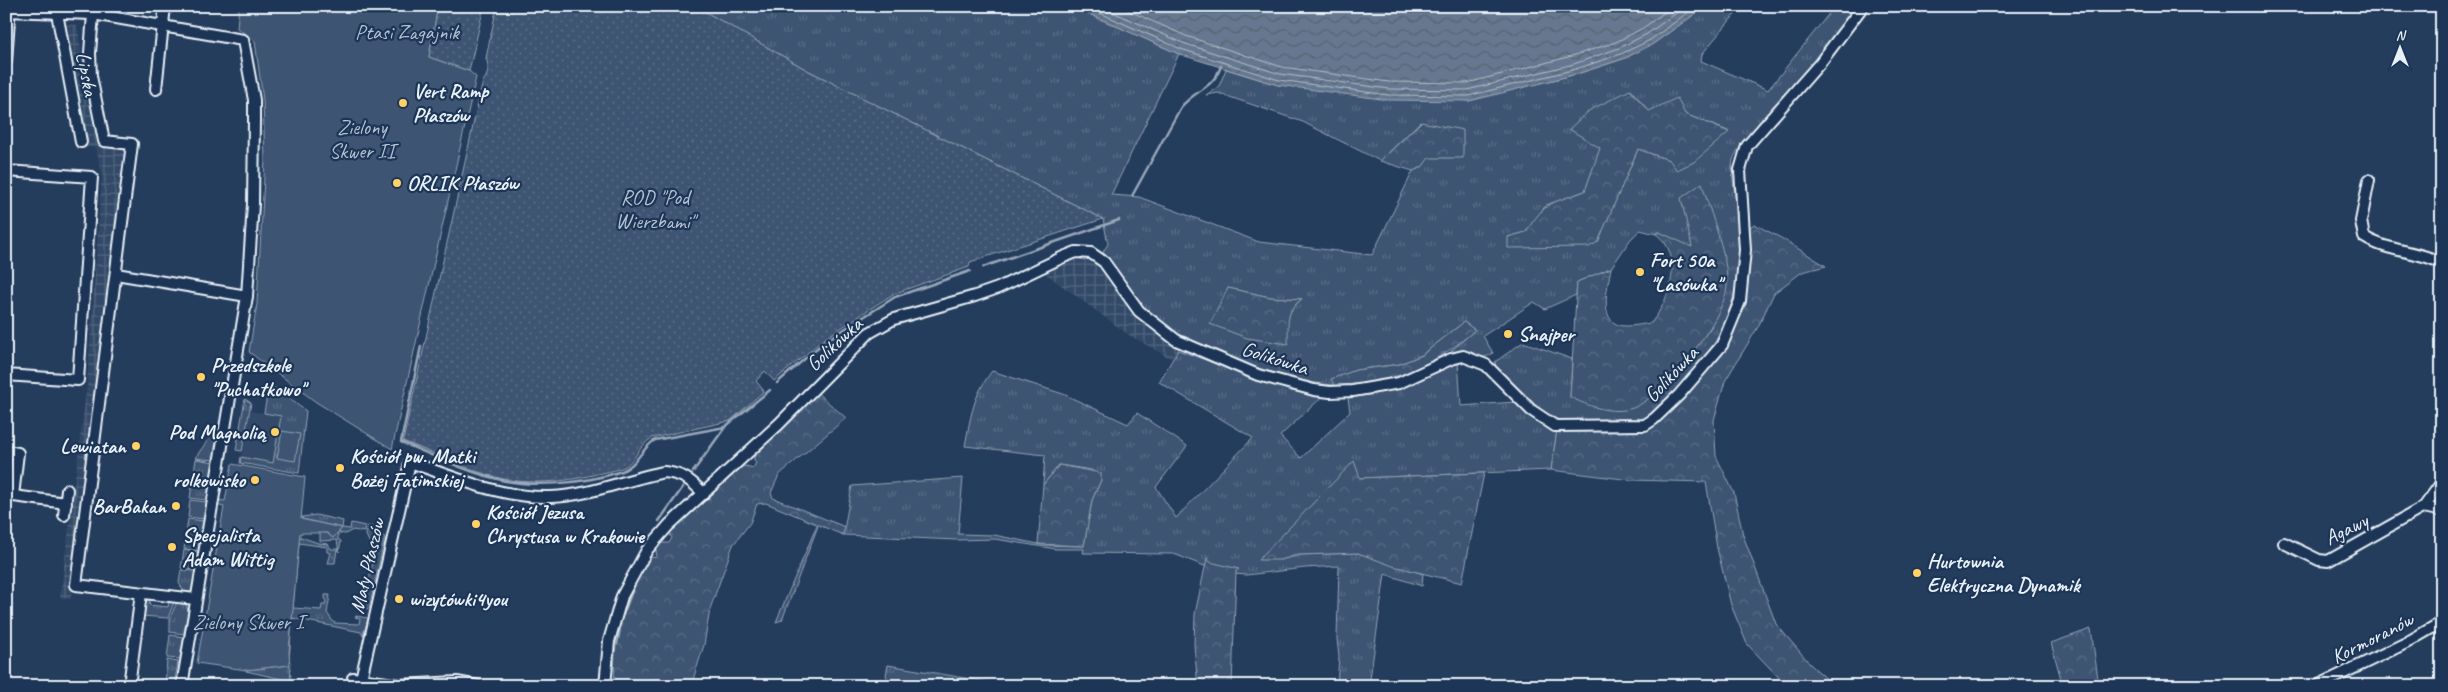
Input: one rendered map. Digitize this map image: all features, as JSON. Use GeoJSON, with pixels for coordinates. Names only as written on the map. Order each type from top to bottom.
{"type":"FeatureCollection","features":[{"type":"Feature","properties":{"kind":"street"},"geometry":{"type":"LineString","coordinates":[[156,89],[165,6]]}},
{"type":"Feature","properties":{"kind":"street","name":"Golikówka"},"geometry":{"type":"LineString","coordinates":[[608,683],[611,634],[622,596],[647,550],[669,525],[779,424],[869,333],[894,319],[998,288],[1061,258],[1079,252],[1091,253],[1104,262],[1139,311],[1176,340],[1258,375],[1314,390],[1330,392],[1353,391],[1399,383],[1450,359],[1463,356],[1486,365],[1532,410],[1555,426],[1645,424],[1654,419],[1679,395],[1722,345],[1740,301],[1745,250],[1740,170],[1746,146],[1820,62],[1863,6]]}},
{"type":"Feature","properties":{"kind":"street"},"geometry":{"type":"LineString","coordinates":[[6,61],[9,9],[93,14],[243,40],[254,100],[253,204],[247,296],[182,686]]}},
{"type":"Feature","properties":{"kind":"street","name":"Lipska"},"geometry":{"type":"LineString","coordinates":[[58,13],[81,142]]}},
{"type":"Feature","properties":{"kind":"street"},"geometry":{"type":"LineString","coordinates":[[93,14],[91,76],[104,141],[132,144],[76,585],[195,599]]}},
{"type":"Feature","properties":{"kind":"street"},"geometry":{"type":"LineString","coordinates":[[6,171],[92,176],[78,380],[6,375]]}},
{"type":"Feature","properties":{"kind":"street"},"geometry":{"type":"LineString","coordinates":[[2369,180],[2361,221],[2364,237],[2377,245],[2428,256],[2442,263]]}},
{"type":"Feature","properties":{"kind":"street"},"geometry":{"type":"LineString","coordinates":[[116,274],[247,296]]}},
{"type":"Feature","properties":{"kind":"street"},"geometry":{"type":"LineString","coordinates":[[6,451],[18,453],[9,496],[66,503]]}},
{"type":"Feature","properties":{"kind":"street","name":"Mały Płaszów"},"geometry":{"type":"LineString","coordinates":[[478,686],[457,682],[400,685],[357,679],[410,462],[482,487],[528,496],[565,495],[664,472],[677,473],[688,478],[704,494]]}},
{"type":"Feature","properties":{"kind":"street"},"geometry":{"type":"LineString","coordinates":[[2442,482],[2424,507],[2442,511]]}},
{"type":"Feature","properties":{"kind":"street"},"geometry":{"type":"LineString","coordinates":[[64,515],[67,490]]}},
{"type":"Feature","properties":{"kind":"street","name":"Agawy"},"geometry":{"type":"LineString","coordinates":[[2284,542],[2320,560],[2328,561],[2424,507]]}},
{"type":"Feature","properties":{"kind":"street"},"geometry":{"type":"LineString","coordinates":[[129,686],[142,592]]}},
{"type":"Feature","properties":{"kind":"street","name":"Kormoranów"},"geometry":{"type":"LineString","coordinates":[[2317,686],[2398,648],[2442,622]]}},
{"type":"Feature","properties":{"kind":"shaded area"},"geometry":{"type":"Polygon","coordinates":[[[53,24],[77,25],[97,143],[128,147],[71,599],[60,598],[87,385],[102,175],[96,147],[76,149],[53,24]]]}},
{"type":"Feature","properties":{"kind":"shaded area"},"geometry":{"type":"Polygon","coordinates":[[[1086,257],[1100,263],[1131,308],[1143,321],[1180,347],[1173,360],[1129,335],[1042,271],[1062,261],[1086,257]]]}},
{"type":"Feature","properties":{"kind":"shaded area","name":"Pod Magnolią"},"geometry":{"type":"Polygon","coordinates":[[[269,384],[306,411],[299,473],[240,463],[249,411],[264,413],[269,384]]]}},
{"type":"Feature","properties":{"kind":"green space","name":"Zielony Skwer II"},"geometry":{"type":"Polygon","coordinates":[[[239,6],[438,6],[429,57],[469,71],[476,77],[392,449],[316,402],[249,352],[257,304],[265,160],[263,100],[255,41],[237,28],[239,6]]]}},
{"type":"Feature","properties":{"kind":"green space"},"geometry":{"type":"Polygon","coordinates":[[[438,6],[484,6],[469,71],[429,57],[438,6]]]}},
{"type":"Feature","properties":{"kind":"green space","name":"ROD \"Pod Wierzbami\""},"geometry":{"type":"Polygon","coordinates":[[[497,6],[695,6],[807,70],[1103,219],[970,262],[969,267],[893,294],[824,339],[774,381],[765,371],[756,381],[764,391],[730,421],[652,438],[622,468],[582,477],[546,482],[510,480],[474,471],[403,441],[483,81],[487,73],[486,58],[497,6]]]}},
{"type":"Feature","properties":{"kind":"green space"},"geometry":{"type":"Polygon","coordinates":[[[695,6],[1071,6],[1179,54],[1111,195],[1139,197],[1259,242],[1372,255],[1413,171],[1422,167],[1428,158],[1420,122],[1380,161],[1303,122],[1218,93],[1206,95],[1219,86],[1226,69],[1278,85],[1469,101],[1577,74],[1623,59],[1653,44],[1706,6],[1742,6],[1702,54],[1701,61],[1768,90],[1835,6],[1857,6],[1820,55],[1758,124],[1737,151],[1733,160],[1732,172],[1738,217],[1738,263],[1736,285],[1724,325],[1714,344],[1701,362],[1664,403],[1653,413],[1640,420],[1573,422],[1547,416],[1531,407],[1521,397],[1496,369],[1495,362],[1523,342],[1572,359],[1570,397],[1633,407],[1645,399],[1667,381],[1712,326],[1692,248],[1659,232],[1656,234],[1640,230],[1630,240],[1611,268],[1577,282],[1576,295],[1545,309],[1534,302],[1483,336],[1493,353],[1489,356],[1479,357],[1451,351],[1475,330],[1464,322],[1422,355],[1400,364],[1356,370],[1332,379],[1334,385],[1314,383],[1263,370],[1236,360],[1209,349],[1164,325],[1142,306],[1103,252],[1108,244],[1103,219],[807,70],[695,6]],[[1631,90],[1570,129],[1601,148],[1585,191],[1546,205],[1526,232],[1508,237],[1598,241],[1638,149],[1669,160],[1728,131],[1685,114],[1649,111],[1631,90]],[[1228,288],[1287,344],[1288,319],[1292,309],[1302,299],[1270,297],[1228,288]]]}},
{"type":"Feature","properties":{"kind":"green space"},"geometry":{"type":"Polygon","coordinates":[[[1630,90],[1649,111],[1677,98],[1685,114],[1729,132],[1694,162],[1677,170],[1669,160],[1638,149],[1598,242],[1589,247],[1508,248],[1508,237],[1526,232],[1544,208],[1585,191],[1600,148],[1569,129],[1590,110],[1630,90]]]}},
{"type":"Feature","properties":{"kind":"green space"},"geometry":{"type":"Polygon","coordinates":[[[1421,122],[1463,130],[1463,158],[1429,158],[1422,167],[1413,171],[1380,161],[1421,122]]]}},
{"type":"Feature","properties":{"kind":"green space"},"geometry":{"type":"Polygon","coordinates":[[[1702,183],[1722,249],[1727,275],[1727,287],[1723,301],[1704,337],[1676,373],[1660,389],[1646,401],[1633,408],[1609,410],[1584,404],[1570,397],[1577,282],[1611,268],[1606,304],[1611,320],[1617,325],[1627,326],[1651,323],[1669,290],[1672,265],[1665,243],[1656,234],[1659,232],[1692,247],[1681,198],[1702,183]]]}},
{"type":"Feature","properties":{"kind":"green space"},"geometry":{"type":"Polygon","coordinates":[[[1754,224],[1781,238],[1826,266],[1802,272],[1774,293],[1758,327],[1725,381],[1714,420],[1716,456],[1734,493],[1743,535],[1776,624],[1812,666],[1835,686],[1787,686],[1747,644],[1731,605],[1717,548],[1706,482],[1631,480],[1551,470],[1557,430],[1618,431],[1641,428],[1665,417],[1725,347],[1746,292],[1750,227],[1754,224]]]}},
{"type":"Feature","properties":{"kind":"green space"},"geometry":{"type":"Polygon","coordinates":[[[1228,288],[1270,297],[1302,299],[1290,313],[1288,344],[1247,338],[1210,324],[1228,288]]]}},
{"type":"Feature","properties":{"kind":"green space"},"geometry":{"type":"Polygon","coordinates":[[[1464,322],[1475,330],[1427,364],[1374,382],[1334,385],[1331,379],[1356,370],[1400,364],[1422,355],[1464,322]]]}},
{"type":"Feature","properties":{"kind":"green space"},"geometry":{"type":"Polygon","coordinates":[[[1178,350],[1291,391],[1322,397],[1280,436],[1301,458],[1350,412],[1348,398],[1404,386],[1458,360],[1461,406],[1515,402],[1539,423],[1557,430],[1551,470],[1359,478],[1354,462],[1280,560],[1299,555],[1358,553],[1423,574],[1422,586],[1385,574],[1369,686],[1337,686],[1339,657],[1337,639],[1339,566],[1246,575],[1222,573],[1174,554],[1083,553],[1084,549],[1056,549],[995,539],[957,540],[843,535],[852,486],[963,478],[958,534],[994,535],[1043,545],[1084,546],[1092,500],[1101,480],[1092,470],[1059,465],[1043,485],[1045,455],[965,446],[971,415],[977,398],[992,371],[1063,394],[1128,424],[1137,413],[1187,446],[1156,487],[1176,518],[1253,438],[1159,382],[1178,350]]]}},
{"type":"Feature","properties":{"kind":"green space","name":"Pod Magnolią"},"geometry":{"type":"Polygon","coordinates":[[[269,384],[306,411],[299,473],[240,463],[241,457],[273,463],[281,416],[264,413],[269,384]]]}},
{"type":"Feature","properties":{"kind":"green space"},"geometry":{"type":"Polygon","coordinates":[[[815,391],[846,418],[779,475],[771,493],[773,498],[845,527],[843,535],[766,503],[757,504],[750,523],[733,545],[710,609],[704,645],[691,686],[615,686],[615,652],[621,619],[633,588],[648,558],[657,557],[656,551],[660,543],[669,543],[672,538],[669,533],[742,467],[753,468],[756,463],[754,457],[815,391]]]}},
{"type":"Feature","properties":{"kind":"green space"},"geometry":{"type":"Polygon","coordinates":[[[245,399],[251,403],[242,451],[236,450],[245,399]]]}},
{"type":"Feature","properties":{"kind":"green space"},"geometry":{"type":"Polygon","coordinates":[[[282,431],[300,434],[295,461],[277,458],[282,431]]]}},
{"type":"Feature","properties":{"kind":"green space"},"geometry":{"type":"Polygon","coordinates":[[[211,436],[215,436],[218,440],[214,460],[195,458],[211,436]]]}},
{"type":"Feature","properties":{"kind":"green space"},"geometry":{"type":"Polygon","coordinates":[[[196,459],[214,462],[207,500],[190,498],[196,459]]]}},
{"type":"Feature","properties":{"kind":"green space"},"geometry":{"type":"Polygon","coordinates":[[[1354,461],[1360,478],[1484,473],[1462,583],[1393,566],[1358,553],[1299,555],[1280,560],[1258,560],[1354,461]]]}},
{"type":"Feature","properties":{"kind":"green space","name":"Zielony Skwer I"},"geometry":{"type":"Polygon","coordinates":[[[232,464],[305,477],[301,519],[342,528],[333,538],[327,533],[300,533],[289,652],[290,665],[246,670],[197,663],[224,507],[216,505],[217,500],[225,501],[232,464]]]}},
{"type":"Feature","properties":{"kind":"green space"},"geometry":{"type":"Polygon","coordinates":[[[1059,465],[1101,473],[1101,480],[1092,500],[1084,546],[1038,544],[1043,485],[1059,465]]]}},
{"type":"Feature","properties":{"kind":"green space"},"geometry":{"type":"Polygon","coordinates":[[[190,500],[207,502],[204,519],[188,517],[190,500]]]}},
{"type":"Feature","properties":{"kind":"green space"},"geometry":{"type":"Polygon","coordinates":[[[316,515],[343,521],[342,528],[302,519],[302,517],[316,515]]]}},
{"type":"Feature","properties":{"kind":"green space"},"geometry":{"type":"Polygon","coordinates":[[[188,519],[204,521],[198,551],[184,549],[188,519]]]}},
{"type":"Feature","properties":{"kind":"green space"},"geometry":{"type":"Polygon","coordinates":[[[351,523],[365,526],[364,532],[353,530],[345,534],[338,533],[338,539],[341,541],[339,552],[337,540],[320,541],[320,532],[327,533],[333,538],[342,528],[350,529],[351,523]]]}},
{"type":"Feature","properties":{"kind":"green space"},"geometry":{"type":"Polygon","coordinates":[[[817,525],[782,620],[776,622],[817,525]]]}},
{"type":"Feature","properties":{"kind":"green space"},"geometry":{"type":"Polygon","coordinates":[[[368,526],[377,528],[377,531],[380,531],[380,535],[385,537],[369,609],[357,604],[364,605],[376,546],[370,544],[366,535],[368,526]]]}},
{"type":"Feature","properties":{"kind":"green space"},"geometry":{"type":"Polygon","coordinates":[[[292,534],[318,543],[328,544],[331,549],[337,549],[335,563],[328,563],[331,553],[327,552],[327,547],[299,543],[293,608],[321,610],[322,605],[326,605],[325,595],[330,595],[327,613],[334,623],[359,624],[360,619],[356,616],[368,618],[363,636],[361,632],[292,618],[289,662],[257,625],[292,534]]]}},
{"type":"Feature","properties":{"kind":"green space"},"geometry":{"type":"Polygon","coordinates":[[[184,550],[199,552],[195,570],[181,568],[184,550]]]}},
{"type":"Feature","properties":{"kind":"green space"},"geometry":{"type":"Polygon","coordinates":[[[1207,558],[1210,562],[1239,569],[1236,571],[1232,686],[1198,686],[1194,645],[1195,614],[1207,558]]]}},
{"type":"Feature","properties":{"kind":"green space"},"geometry":{"type":"Polygon","coordinates":[[[181,570],[195,571],[192,591],[185,594],[179,583],[181,570]]]}},
{"type":"Feature","properties":{"kind":"green space"},"geometry":{"type":"Polygon","coordinates":[[[147,600],[150,600],[149,605],[168,607],[169,601],[174,602],[168,618],[142,616],[147,600]]]}},
{"type":"Feature","properties":{"kind":"green space"},"geometry":{"type":"Polygon","coordinates":[[[177,602],[186,604],[188,611],[184,634],[170,632],[170,618],[177,602]]]}},
{"type":"Feature","properties":{"kind":"green space"},"geometry":{"type":"Polygon","coordinates":[[[2091,629],[2099,686],[2063,686],[2051,643],[2091,629]]]}},
{"type":"Feature","properties":{"kind":"green space"},"geometry":{"type":"Polygon","coordinates":[[[170,635],[184,637],[180,659],[167,658],[170,635]]]}},
{"type":"Feature","properties":{"kind":"green space"},"geometry":{"type":"Polygon","coordinates":[[[167,660],[178,662],[174,686],[165,686],[167,660]]]}},
{"type":"Feature","properties":{"kind":"green space"},"geometry":{"type":"Polygon","coordinates":[[[290,665],[291,681],[246,671],[246,670],[290,665]]]}},
{"type":"Feature","properties":{"kind":"green space"},"geometry":{"type":"Polygon","coordinates":[[[888,665],[1012,686],[890,686],[886,675],[888,665]]]}},
{"type":"Feature","properties":{"kind":"water"},"geometry":{"type":"Polygon","coordinates":[[[1071,6],[1706,6],[1653,44],[1623,59],[1577,74],[1469,101],[1388,100],[1278,85],[1179,54],[1071,6]]]}},
{"type":"Feature","properties":{"kind":"waterway"},"geometry":{"type":"LineString","coordinates":[[1132,196],[1181,107],[1213,80],[1221,66]]}},
{"type":"Feature","properties":{"kind":"waterway"},"geometry":{"type":"LineString","coordinates":[[983,267],[1119,220]]}},
{"type":"Feature","properties":{"kind":"waterway"},"geometry":{"type":"LineString","coordinates":[[777,383],[824,342],[895,297],[970,271]]}},
{"type":"Feature","properties":{"kind":"waterway"},"geometry":{"type":"LineString","coordinates":[[421,346],[401,442],[478,474],[505,481],[538,484],[591,479],[627,469],[650,443],[655,440],[725,427]]}},
{"type":"Feature","properties":{"kind":"waterway"},"geometry":{"type":"LineString","coordinates":[[693,472],[725,427],[770,390]]}},
{"type":"Feature","properties":{"kind":"waterway"},"geometry":{"type":"LineString","coordinates":[[659,521],[683,487]]}},
{"type":"Feature","properties":{"kind":"waterway"},"geometry":{"type":"LineString","coordinates":[[623,615],[637,578],[648,559]]}},
{"type":"Feature","properties":{"kind":"waterway"},"geometry":{"type":"LineString","coordinates":[[617,644],[620,629]]}},
{"type":"Feature","properties":{"kind":"tram line"},"geometry":{"type":"LineString","coordinates":[[257,686],[274,681],[294,686]]}},
{"type":"Feature","properties":{"kind":"place","name":"Vert Ramp Płaszów"},"geometry":{"type":"Point","coordinates":[403,103]}},
{"type":"Feature","properties":{"kind":"place","name":"ORLIK Płaszów"},"geometry":{"type":"Point","coordinates":[397,183]}},
{"type":"Feature","properties":{"kind":"place","name":"Fort 50a \"Lasówka\""},"geometry":{"type":"Point","coordinates":[1640,272]}},
{"type":"Feature","properties":{"kind":"place","name":"Snajper"},"geometry":{"type":"Point","coordinates":[1508,334]}},
{"type":"Feature","properties":{"kind":"place","name":"Przedszkole \"Puchatkowo\""},"geometry":{"type":"Point","coordinates":[201,377]}},
{"type":"Feature","properties":{"kind":"place","name":"Pod Magnolią"},"geometry":{"type":"Point","coordinates":[275,432]}},
{"type":"Feature","properties":{"kind":"place","name":"Lewiatan"},"geometry":{"type":"Point","coordinates":[136,446]}},
{"type":"Feature","properties":{"kind":"place","name":"Kościół pw. Matki Bożej Fatimskiej"},"geometry":{"type":"Point","coordinates":[340,468]}},
{"type":"Feature","properties":{"kind":"place","name":"rolkowisko"},"geometry":{"type":"Point","coordinates":[255,480]}},
{"type":"Feature","properties":{"kind":"place","name":"BarBakan"},"geometry":{"type":"Point","coordinates":[176,506]}},
{"type":"Feature","properties":{"kind":"place","name":"Kościół Jezusa Chrystusa w Krakowie"},"geometry":{"type":"Point","coordinates":[476,524]}},
{"type":"Feature","properties":{"kind":"place","name":"Specjalista Adam Wittig"},"geometry":{"type":"Point","coordinates":[172,547]}},
{"type":"Feature","properties":{"kind":"place","name":"Hurtownia Elektryczna Dynamik"},"geometry":{"type":"Point","coordinates":[1917,573]}},
{"type":"Feature","properties":{"kind":"place","name":"wizytówki4you"},"geometry":{"type":"Point","coordinates":[399,599]}},
{"type":"Feature","properties":{"kind":"park label","name":"Ptasi Zagajnik"},"geometry":{"type":"Point","coordinates":[407,32]}}]}
